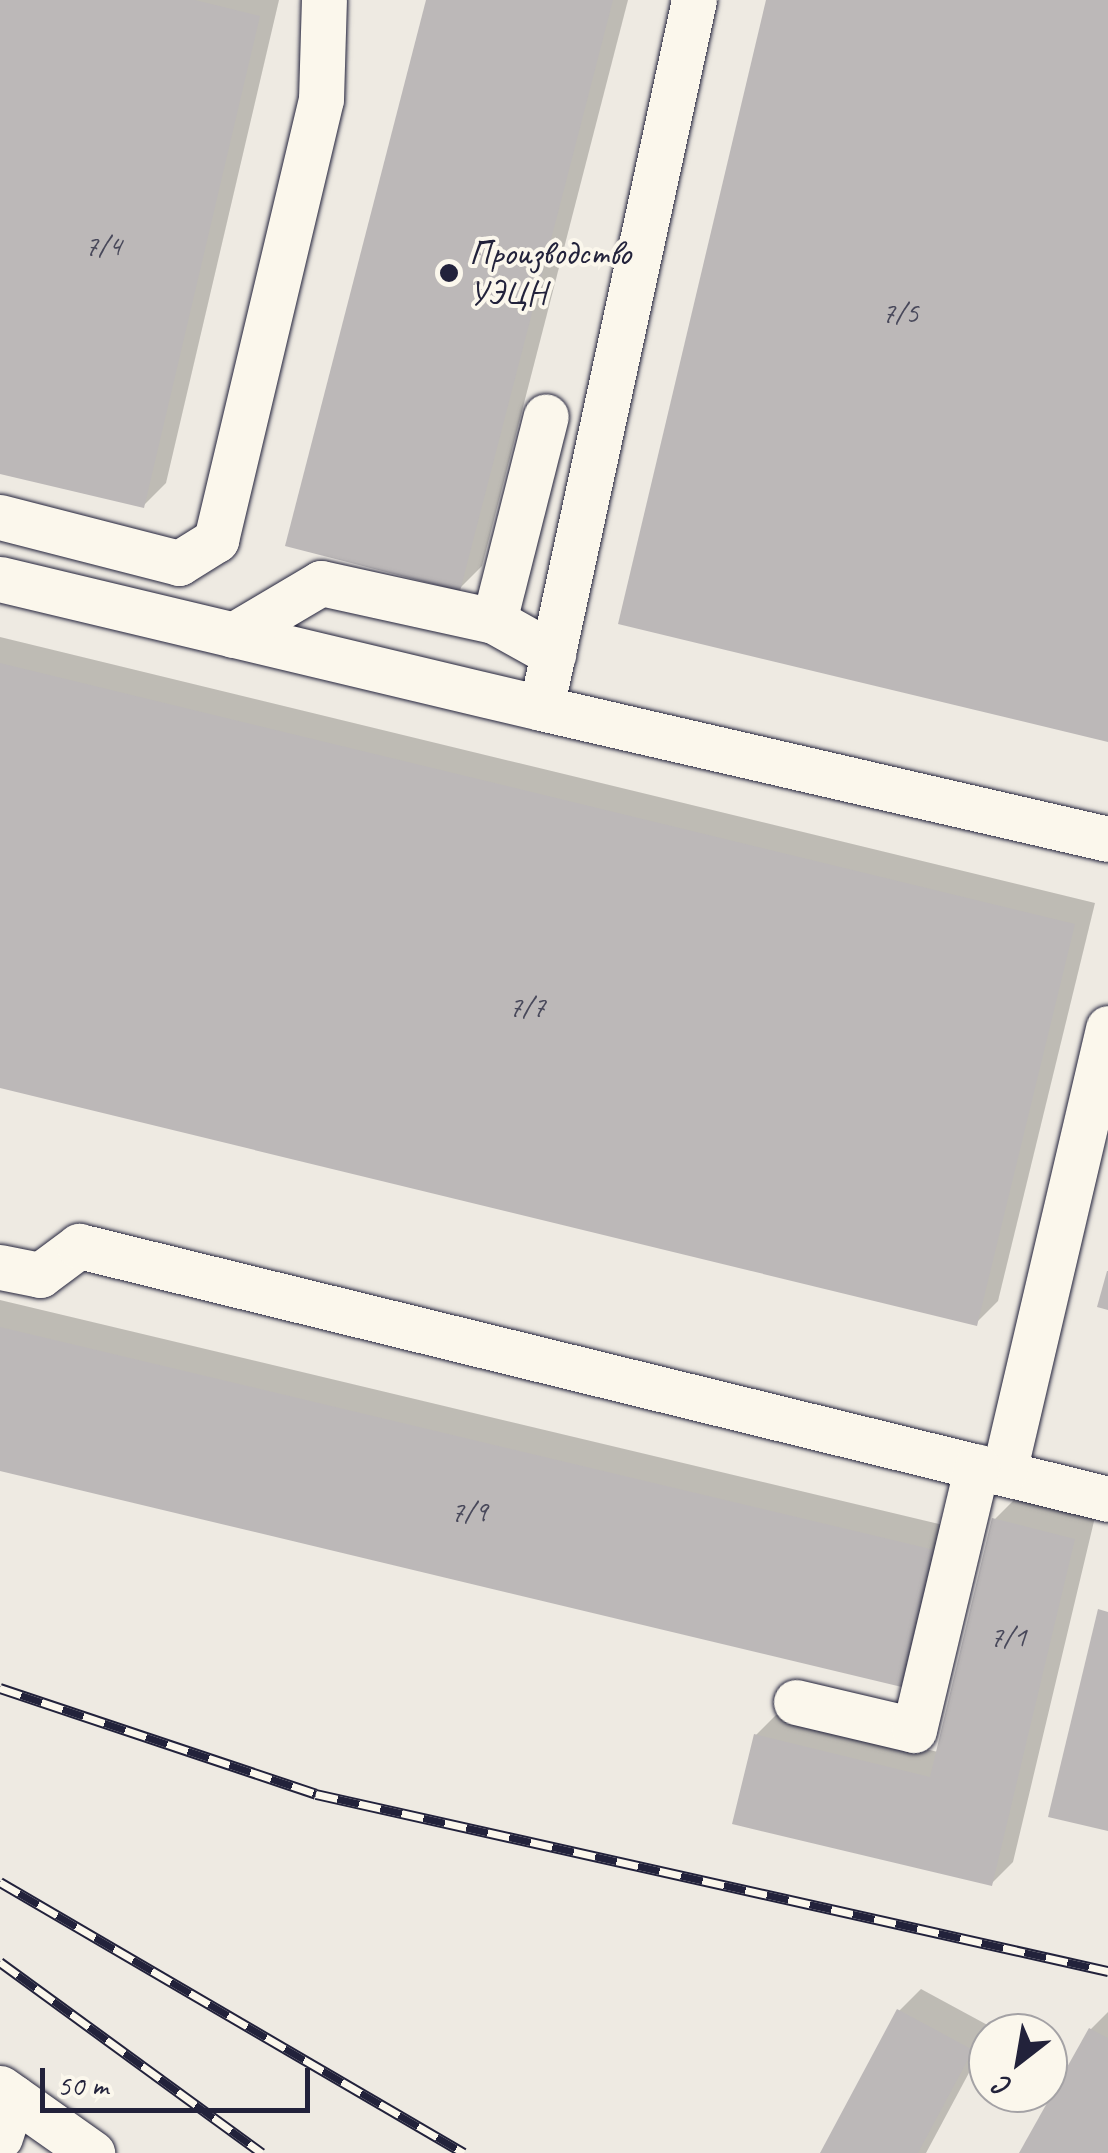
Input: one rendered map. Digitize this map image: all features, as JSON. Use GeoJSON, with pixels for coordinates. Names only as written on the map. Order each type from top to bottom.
{"type":"FeatureCollection","features":[{"type":"Feature","properties":{"kind":"street"},"geometry":{"type":"LineString","coordinates":[[0,516],[179,563],[216,540],[321,99],[324,0]]}},
{"type":"Feature","properties":{"kind":"street"},"geometry":{"type":"LineString","coordinates":[[541,708],[694,0]]}},
{"type":"Feature","properties":{"kind":"street"},"geometry":{"type":"LineString","coordinates":[[494,621],[546,416]]}},
{"type":"Feature","properties":{"kind":"street"},"geometry":{"type":"LineString","coordinates":[[0,579],[1108,839]]}},
{"type":"Feature","properties":{"kind":"street"},"geometry":{"type":"LineString","coordinates":[[233,634],[321,583],[494,621],[553,654]]}},
{"type":"Feature","properties":{"kind":"street"},"geometry":{"type":"LineString","coordinates":[[796,1702],[914,1730],[990,1469],[1108,1028]]}},
{"type":"Feature","properties":{"kind":"street"},"geometry":{"type":"LineString","coordinates":[[0,1267],[40,1275],[79,1246],[1108,1499]]}},
{"type":"Feature","properties":{"kind":"street"},"geometry":{"type":"LineString","coordinates":[[3,2108],[92,2153]]}},
{"type":"Feature","properties":{"kind":"building"},"geometry":{"type":"Polygon","coordinates":[[[0,0],[195,0],[260,16],[144,508],[0,474],[0,0]]]}},
{"type":"Feature","properties":{"kind":"building","name":"Производство УЭЦН"},"geometry":{"type":"Polygon","coordinates":[[[426,0],[613,0],[460,591],[285,546],[426,0]]]}},
{"type":"Feature","properties":{"kind":"building"},"geometry":{"type":"Polygon","coordinates":[[[766,0],[1108,0],[1108,742],[618,624],[766,0]]]}},
{"type":"Feature","properties":{"kind":"building"},"geometry":{"type":"Polygon","coordinates":[[[0,663],[1075,924],[977,1326],[0,1088],[0,663]]]}},
{"type":"Feature","properties":{"kind":"building"},"geometry":{"type":"Polygon","coordinates":[[[1108,1271],[1108,1310],[1097,1307],[1108,1271]]]}},
{"type":"Feature","properties":{"kind":"building"},"geometry":{"type":"Polygon","coordinates":[[[0,1327],[939,1551],[906,1688],[0,1471],[0,1327]]]}},
{"type":"Feature","properties":{"kind":"building"},"geometry":{"type":"Polygon","coordinates":[[[992,1518],[1075,1539],[992,1886],[732,1824],[754,1734],[930,1777],[992,1518]]]}},
{"type":"Feature","properties":{"kind":"building"},"geometry":{"type":"Polygon","coordinates":[[[1098,1609],[1108,1612],[1108,1831],[1048,1817],[1098,1609]]]}},
{"type":"Feature","properties":{"kind":"building"},"geometry":{"type":"Polygon","coordinates":[[[897,2009],[968,2047],[968,2059],[918,2153],[820,2153],[897,2009]]]}},
{"type":"Feature","properties":{"kind":"building"},"geometry":{"type":"Polygon","coordinates":[[[1089,2028],[1108,2038],[1108,2153],[1019,2153],[1041,2113],[1068,2113],[1068,2066],[1089,2028]]]}},
{"type":"Feature","properties":{"kind":"railway"},"geometry":{"type":"LineString","coordinates":[[0,1688],[316,1794],[1108,1971]]}},
{"type":"Feature","properties":{"kind":"railway"},"geometry":{"type":"LineString","coordinates":[[0,1882],[464,2153]]}},
{"type":"Feature","properties":{"kind":"railway"},"geometry":{"type":"LineString","coordinates":[[0,1962],[262,2153]]}},
{"type":"Feature","properties":{"kind":"place","name":"Производство УЭЦН"},"geometry":{"type":"Point","coordinates":[449,273]}}]}
